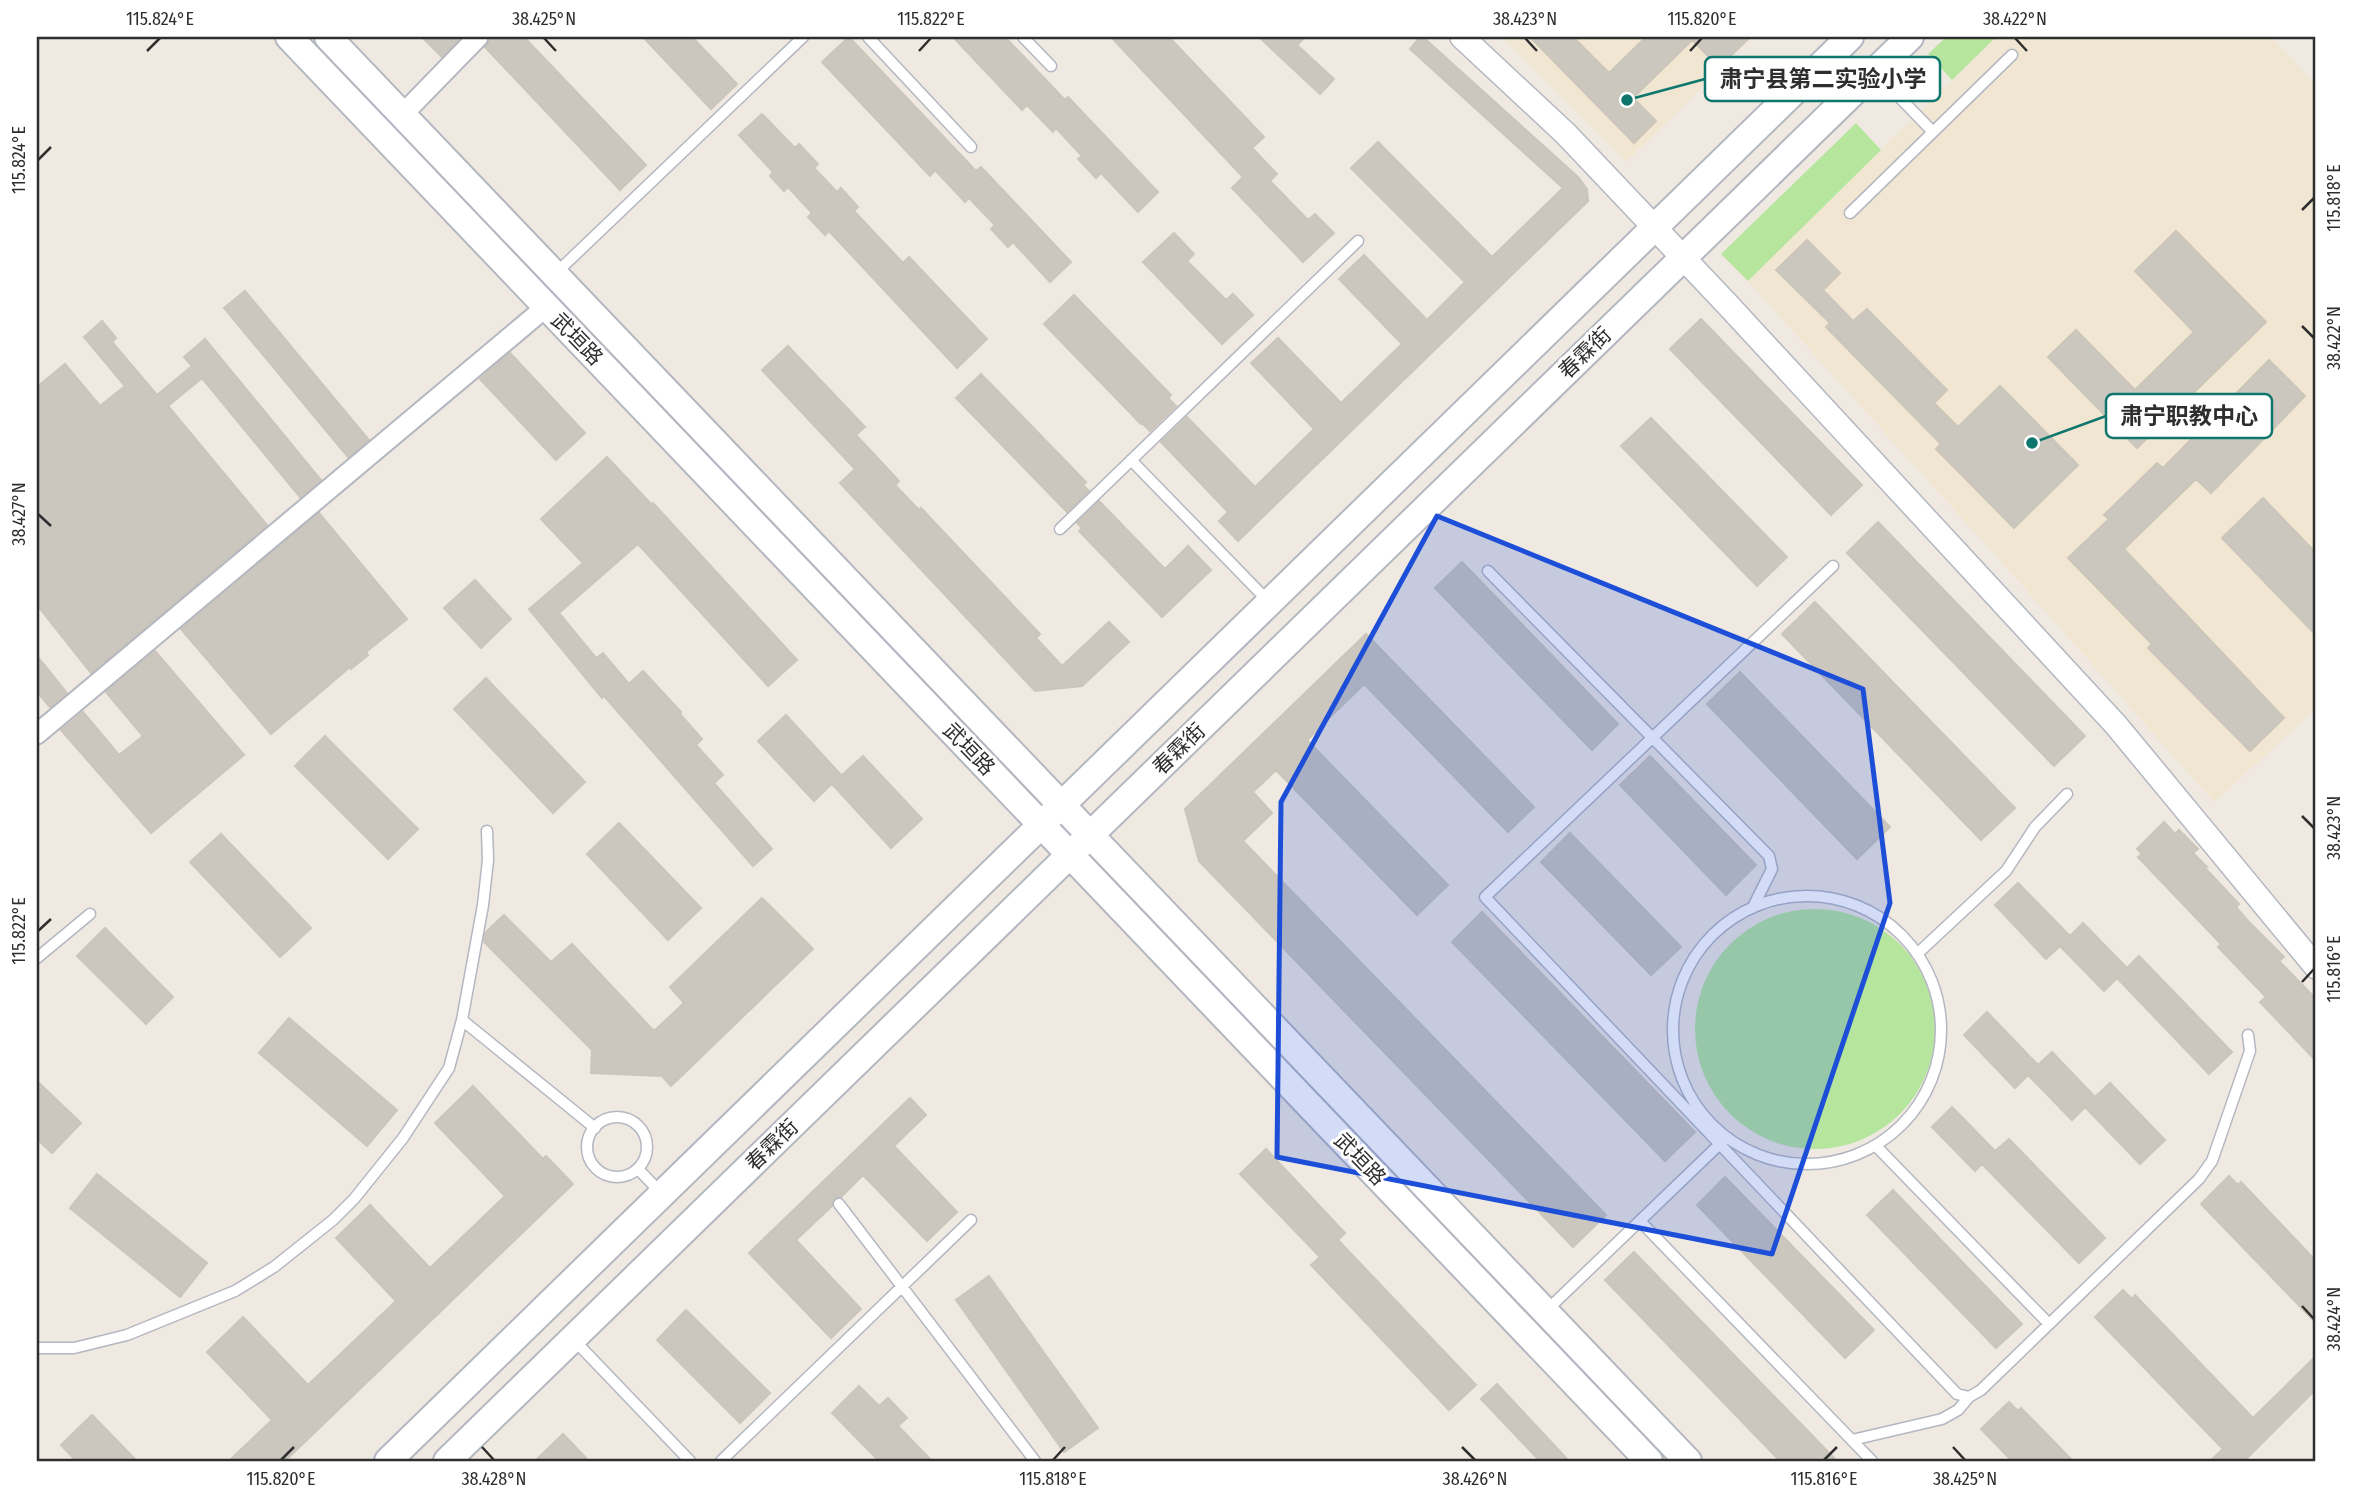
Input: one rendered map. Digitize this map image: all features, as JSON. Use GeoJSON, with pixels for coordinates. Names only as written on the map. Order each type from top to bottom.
{"type":"FeatureCollection","features":[{"type":"Feature","properties":{"kind":"main road","name":"武垣路"},"geometry":{"type":"LineString","coordinates":[[289,37],[1649,1461]]}},
{"type":"Feature","properties":{"kind":"main road","name":"武垣路"},"geometry":{"type":"LineString","coordinates":[[328,37],[1688,1461]]}},
{"type":"Feature","properties":{"kind":"main road","name":"春霖街"},"geometry":{"type":"LineString","coordinates":[[388,1461],[1850,37]]}},
{"type":"Feature","properties":{"kind":"main road","name":"春霖街"},"geometry":{"type":"LineString","coordinates":[[447,1461],[1910,37]]}},
{"type":"Feature","properties":{"kind":"street"},"geometry":{"type":"LineString","coordinates":[[402,115],[478,37]]}},
{"type":"Feature","properties":{"kind":"street"},"geometry":{"type":"LineString","coordinates":[[1462,37],[1566,134],[2116,725],[2316,967]]}},
{"type":"Feature","properties":{"kind":"street"},"geometry":{"type":"LineString","coordinates":[[37,734],[546,307]]}},
{"type":"Feature","properties":{"kind":"lane"},"geometry":{"type":"LineString","coordinates":[[555,275],[803,37]]}},
{"type":"Feature","properties":{"kind":"lane"},"geometry":{"type":"LineString","coordinates":[[867,37],[971,147]]}},
{"type":"Feature","properties":{"kind":"lane"},"geometry":{"type":"LineString","coordinates":[[1023,37],[1051,66]]}},
{"type":"Feature","properties":{"kind":"lane"},"geometry":{"type":"LineString","coordinates":[[1850,213],[2012,55]]}},
{"type":"Feature","properties":{"kind":"lane"},"geometry":{"type":"LineString","coordinates":[[1874,71],[1933,132]]}},
{"type":"Feature","properties":{"kind":"lane"},"geometry":{"type":"LineString","coordinates":[[1060,529],[1358,241]]}},
{"type":"Feature","properties":{"kind":"lane"},"geometry":{"type":"LineString","coordinates":[[1131,460],[1270,602]]}},
{"type":"Feature","properties":{"kind":"lane"},"geometry":{"type":"LineString","coordinates":[[1833,566],[1485,897],[1723,1141],[1957,1394],[1969,1397]]}},
{"type":"Feature","properties":{"kind":"lane"},"geometry":{"type":"LineString","coordinates":[[1489,571],[1769,856],[1772,869],[1752,908]]}},
{"type":"Feature","properties":{"kind":"lane"},"geometry":{"type":"LineString","coordinates":[[1917,954],[2006,871],[2035,827],[2067,794]]}},
{"type":"Feature","properties":{"kind":"lane"},"geometry":{"type":"LineString","coordinates":[[37,1348],[74,1348],[127,1335],[235,1292],[274,1267],[333,1220],[354,1199],[381,1167],[449,1068],[462,1020],[483,905],[488,860],[487,831]]}},
{"type":"Feature","properties":{"kind":"lane"},"geometry":{"type":"LineString","coordinates":[[1786,898],[1828,898],[1849,903],[1887,923],[1917,954],[1928,972],[1941,1013],[1940,1056],[1934,1077],[1913,1114],[1898,1130],[1876,1146],[1842,1160],[1821,1164],[1778,1161],[1723,1141],[1683,1081],[1673,1039],[1674,1017],[1683,979],[1703,946],[1731,919],[1752,908],[1786,898]]}},
{"type":"Feature","properties":{"kind":"lane"},"geometry":{"type":"LineString","coordinates":[[37,958],[90,914]]}},
{"type":"Feature","properties":{"kind":"lane"},"geometry":{"type":"LineString","coordinates":[[462,1020],[594,1128]]}},
{"type":"Feature","properties":{"kind":"lane"},"geometry":{"type":"LineString","coordinates":[[1852,1440],[1942,1419],[1958,1410],[2199,1179],[2212,1161],[2250,1051],[2248,1035]]}},
{"type":"Feature","properties":{"kind":"lane"},"geometry":{"type":"LineString","coordinates":[[607,1119],[628,1119],[636,1124],[647,1141],[647,1152],[638,1169],[620,1177],[611,1177],[595,1167],[588,1150],[588,1142],[594,1128],[607,1119]]}},
{"type":"Feature","properties":{"kind":"lane"},"geometry":{"type":"LineString","coordinates":[[1545,1312],[1723,1141]]}},
{"type":"Feature","properties":{"kind":"lane"},"geometry":{"type":"LineString","coordinates":[[1876,1146],[2049,1324]]}},
{"type":"Feature","properties":{"kind":"lane"},"geometry":{"type":"LineString","coordinates":[[638,1169],[662,1194]]}},
{"type":"Feature","properties":{"kind":"lane"},"geometry":{"type":"LineString","coordinates":[[839,1204],[1035,1461]]}},
{"type":"Feature","properties":{"kind":"lane"},"geometry":{"type":"LineString","coordinates":[[721,1461],[971,1220]]}},
{"type":"Feature","properties":{"kind":"lane"},"geometry":{"type":"LineString","coordinates":[[1640,1221],[1872,1461]]}},
{"type":"Feature","properties":{"kind":"lane"},"geometry":{"type":"LineString","coordinates":[[572,1339],[690,1461]]}},
{"type":"Feature","properties":{"kind":"highlighted area"},"geometry":{"type":"Polygon","coordinates":[[[1437,516],[1863,689],[1890,903],[1772,1254],[1277,1157],[1281,802],[1437,516]]]}},
{"type":"Feature","properties":{"kind":"shaded area"},"geometry":{"type":"Polygon","coordinates":[[[1501,37],[1753,37],[1626,162],[1501,37]]]}},
{"type":"Feature","properties":{"kind":"shaded area"},"geometry":{"type":"Polygon","coordinates":[[[1996,37],[2270,37],[2316,84],[2316,709],[2214,802],[1748,281],[1996,37]]]}},
{"type":"Feature","properties":{"kind":"green space"},"geometry":{"type":"Polygon","coordinates":[[[1946,37],[1996,37],[1952,80],[1928,54],[1946,37]]]}},
{"type":"Feature","properties":{"kind":"green space"},"geometry":{"type":"Polygon","coordinates":[[[1856,123],[1881,150],[1748,281],[1721,254],[1856,123]]]}},
{"type":"Feature","properties":{"kind":"green space"},"geometry":{"type":"Polygon","coordinates":[[[1815,909],[1838,911],[1861,918],[1882,929],[1900,944],[1915,962],[1926,983],[1933,1006],[1933,1052],[1926,1075],[1915,1096],[1900,1114],[1882,1129],[1861,1140],[1838,1147],[1815,1149],[1792,1147],[1769,1140],[1748,1129],[1730,1114],[1715,1096],[1704,1075],[1697,1052],[1695,1029],[1697,1006],[1704,983],[1715,962],[1730,944],[1748,929],[1769,918],[1792,911],[1815,909]]]}},
{"type":"Feature","properties":{"kind":"building"},"geometry":{"type":"Polygon","coordinates":[[[422,37],[461,37],[442,57],[422,37]]]}},
{"type":"Feature","properties":{"kind":"building"},"geometry":{"type":"Polygon","coordinates":[[[490,37],[524,37],[646,165],[620,190],[485,47],[490,37]]]}},
{"type":"Feature","properties":{"kind":"building"},"geometry":{"type":"Polygon","coordinates":[[[643,37],[692,37],[737,84],[711,109],[643,37]]]}},
{"type":"Feature","properties":{"kind":"building"},"geometry":{"type":"Polygon","coordinates":[[[849,37],[976,171],[981,167],[1071,262],[1050,282],[1013,242],[1008,247],[991,229],[995,225],[969,198],[965,202],[935,170],[930,176],[822,62],[849,37]]]}},
{"type":"Feature","properties":{"kind":"building"},"geometry":{"type":"Polygon","coordinates":[[[953,37],[1005,37],[1065,100],[1068,97],[1158,192],[1138,212],[1101,173],[1096,178],[1078,159],[1082,156],[1056,128],[1053,132],[1027,105],[1022,110],[953,37]]]}},
{"type":"Feature","properties":{"kind":"building"},"geometry":{"type":"Polygon","coordinates":[[[1111,37],[1169,37],[1264,137],[1252,148],[1277,174],[1270,181],[1308,220],[1315,214],[1334,233],[1303,262],[1232,188],[1243,177],[1111,37]]]}},
{"type":"Feature","properties":{"kind":"building"},"geometry":{"type":"Polygon","coordinates":[[[1259,37],[1305,37],[1297,45],[1334,79],[1320,94],[1259,37]]]}},
{"type":"Feature","properties":{"kind":"building"},"geometry":{"type":"Polygon","coordinates":[[[1420,37],[1578,177],[1587,189],[1588,201],[1238,541],[1219,521],[1228,512],[1161,442],[1187,417],[1255,487],[1314,429],[1251,363],[1278,338],[1341,403],[1402,344],[1339,279],[1364,255],[1427,320],[1465,282],[1351,168],[1378,142],[1492,257],[1563,188],[1410,49],[1420,37]]]}},
{"type":"Feature","properties":{"kind":"building"},"geometry":{"type":"Polygon","coordinates":[[[1530,37],[1573,37],[1609,73],[1646,37],[1750,37],[1719,67],[1692,40],[1633,98],[1656,121],[1634,143],[1530,37]]]}},
{"type":"Feature","properties":{"kind":"building"},"geometry":{"type":"Polygon","coordinates":[[[762,114],[795,148],[799,144],[818,164],[814,168],[837,192],[841,188],[858,207],[854,211],[903,263],[909,257],[987,339],[957,368],[829,231],[825,235],[808,217],[812,213],[788,187],[784,191],[770,176],[773,172],[739,135],[762,114]]]}},
{"type":"Feature","properties":{"kind":"building"},"geometry":{"type":"Polygon","coordinates":[[[2176,231],[2266,322],[2137,448],[2048,357],[2076,330],[2135,390],[2194,332],[2135,271],[2176,231]]]}},
{"type":"Feature","properties":{"kind":"building"},"geometry":{"type":"Polygon","coordinates":[[[1174,233],[1194,254],[1187,261],[1226,300],[1233,294],[1253,315],[1222,344],[1143,262],[1174,233]]]}},
{"type":"Feature","properties":{"kind":"building"},"geometry":{"type":"Polygon","coordinates":[[[1807,240],[1840,273],[1823,290],[1853,321],[1867,309],[1947,390],[1934,403],[1958,427],[2000,386],[2078,465],[2014,528],[1936,449],[1941,444],[1826,327],[1830,323],[1776,270],[1807,240]]]}},
{"type":"Feature","properties":{"kind":"building"},"geometry":{"type":"Polygon","coordinates":[[[245,291],[369,440],[348,457],[224,308],[245,291]]]}},
{"type":"Feature","properties":{"kind":"building"},"geometry":{"type":"Polygon","coordinates":[[[1074,295],[1171,395],[1168,398],[1176,406],[1150,431],[1044,324],[1074,295]]]}},
{"type":"Feature","properties":{"kind":"building"},"geometry":{"type":"Polygon","coordinates":[[[1701,319],[1862,485],[1831,515],[1670,349],[1701,319]]]}},
{"type":"Feature","properties":{"kind":"building"},"geometry":{"type":"Polygon","coordinates":[[[102,321],[116,338],[112,342],[157,395],[192,366],[184,357],[205,339],[321,480],[300,497],[202,378],[168,406],[267,525],[91,673],[37,605],[37,387],[65,364],[100,406],[125,386],[84,337],[102,321]]]}},
{"type":"Feature","properties":{"kind":"building"},"geometry":{"type":"Polygon","coordinates":[[[788,346],[865,427],[856,435],[899,481],[895,485],[919,510],[921,508],[1040,634],[1036,638],[1062,666],[1109,622],[1129,642],[1082,686],[1035,691],[840,483],[855,469],[762,370],[788,346]]]}},
{"type":"Feature","properties":{"kind":"building"},"geometry":{"type":"Polygon","coordinates":[[[510,353],[585,433],[556,460],[480,379],[510,353]]]}},
{"type":"Feature","properties":{"kind":"building"},"geometry":{"type":"Polygon","coordinates":[[[2269,360],[2305,396],[2211,493],[2196,479],[2124,549],[2284,718],[2250,751],[2148,648],[2152,644],[2068,558],[2109,519],[2104,515],[2157,463],[2163,468],[2269,360]]]}},
{"type":"Feature","properties":{"kind":"building"},"geometry":{"type":"Polygon","coordinates":[[[981,374],[1086,482],[1083,485],[1089,491],[1067,512],[956,398],[981,374]]]}},
{"type":"Feature","properties":{"kind":"building"},"geometry":{"type":"Polygon","coordinates":[[[1651,418],[1787,557],[1757,586],[1621,446],[1651,418]]]}},
{"type":"Feature","properties":{"kind":"building"},"geometry":{"type":"Polygon","coordinates":[[[607,457],[652,505],[653,503],[797,660],[768,686],[638,544],[559,613],[596,658],[603,653],[629,684],[643,671],[702,739],[696,745],[723,775],[714,783],[772,849],[753,866],[604,696],[602,698],[529,609],[583,563],[541,519],[607,457]]]}},
{"type":"Feature","properties":{"kind":"building"},"geometry":{"type":"Polygon","coordinates":[[[2263,498],[2316,553],[2316,635],[2222,538],[2263,498]]]}},
{"type":"Feature","properties":{"kind":"building"},"geometry":{"type":"Polygon","coordinates":[[[1099,501],[1165,569],[1188,546],[1211,570],[1162,617],[1079,531],[1082,528],[1077,523],[1099,501]]]}},
{"type":"Feature","properties":{"kind":"building"},"geometry":{"type":"Polygon","coordinates":[[[319,513],[407,619],[366,652],[368,655],[271,734],[181,629],[319,513]]]}},
{"type":"Feature","properties":{"kind":"building"},"geometry":{"type":"Polygon","coordinates":[[[1878,522],[2085,736],[2054,766],[1847,553],[1878,522]]]}},
{"type":"Feature","properties":{"kind":"building"},"geometry":{"type":"Polygon","coordinates":[[[1462,562],[1618,724],[1592,750],[1435,588],[1462,562]]]}},
{"type":"Feature","properties":{"kind":"building"},"geometry":{"type":"Polygon","coordinates":[[[475,580],[511,619],[481,648],[444,608],[475,580]]]}},
{"type":"Feature","properties":{"kind":"building"},"geometry":{"type":"Polygon","coordinates":[[[1815,602],[2015,808],[1981,840],[1782,634],[1815,602]]]}},
{"type":"Feature","properties":{"kind":"building"},"geometry":{"type":"Polygon","coordinates":[[[1366,634],[1534,807],[1508,832],[1364,684],[1307,740],[1448,885],[1417,915],[1276,770],[1253,792],[1272,813],[1243,841],[1606,1215],[1573,1247],[1199,861],[1185,809],[1366,634]]]}},
{"type":"Feature","properties":{"kind":"building"},"geometry":{"type":"Polygon","coordinates":[[[155,651],[244,755],[151,833],[61,730],[83,712],[119,755],[143,736],[106,692],[155,651]]]}},
{"type":"Feature","properties":{"kind":"building"},"geometry":{"type":"Polygon","coordinates":[[[37,656],[67,693],[50,707],[37,692],[37,656]]]}},
{"type":"Feature","properties":{"kind":"building"},"geometry":{"type":"Polygon","coordinates":[[[1740,672],[1890,827],[1857,859],[1707,704],[1740,672]]]}},
{"type":"Feature","properties":{"kind":"building"},"geometry":{"type":"Polygon","coordinates":[[[486,678],[585,782],[553,813],[454,709],[486,678]]]}},
{"type":"Feature","properties":{"kind":"building"},"geometry":{"type":"Polygon","coordinates":[[[786,715],[841,775],[814,801],[758,741],[786,715]]]}},
{"type":"Feature","properties":{"kind":"building"},"geometry":{"type":"Polygon","coordinates":[[[325,736],[418,829],[388,859],[295,766],[325,736]]]}},
{"type":"Feature","properties":{"kind":"building"},"geometry":{"type":"Polygon","coordinates":[[[863,756],[922,819],[891,848],[832,784],[863,756]]]}},
{"type":"Feature","properties":{"kind":"building"},"geometry":{"type":"Polygon","coordinates":[[[1650,756],[1756,865],[1726,895],[1620,785],[1650,756]]]}},
{"type":"Feature","properties":{"kind":"building"},"geometry":{"type":"Polygon","coordinates":[[[2164,822],[2175,834],[2179,830],[2198,849],[2193,853],[2239,904],[2236,907],[2248,921],[2284,957],[2279,961],[2316,999],[2316,1061],[2260,1002],[2266,997],[2218,947],[2221,944],[2138,857],[2142,854],[2137,849],[2164,822]]]}},
{"type":"Feature","properties":{"kind":"building"},"geometry":{"type":"Polygon","coordinates":[[[619,823],[701,908],[668,940],[587,854],[619,823]]]}},
{"type":"Feature","properties":{"kind":"building"},"geometry":{"type":"Polygon","coordinates":[[[1570,833],[1681,947],[1651,975],[1541,862],[1570,833]]]}},
{"type":"Feature","properties":{"kind":"building"},"geometry":{"type":"Polygon","coordinates":[[[221,834],[311,928],[280,957],[190,862],[221,834]]]}},
{"type":"Feature","properties":{"kind":"building"},"geometry":{"type":"Polygon","coordinates":[[[2018,883],[2070,936],[2083,923],[2127,968],[2139,956],[2232,1052],[2209,1074],[2117,978],[2104,991],[2060,946],[2046,959],[1995,905],[2018,883]]]}},
{"type":"Feature","properties":{"kind":"building"},"geometry":{"type":"Polygon","coordinates":[[[762,898],[813,949],[671,1086],[662,1076],[591,1073],[592,1050],[484,942],[485,933],[504,915],[551,962],[572,944],[654,1031],[684,1003],[670,987],[762,898]]]}},
{"type":"Feature","properties":{"kind":"building"},"geometry":{"type":"Polygon","coordinates":[[[1482,912],[1695,1132],[1665,1161],[1452,942],[1482,912]]]}},
{"type":"Feature","properties":{"kind":"building"},"geometry":{"type":"Polygon","coordinates":[[[105,928],[173,997],[146,1024],[77,956],[105,928]]]}},
{"type":"Feature","properties":{"kind":"building"},"geometry":{"type":"Polygon","coordinates":[[[1987,1012],[2038,1065],[2052,1052],[2095,1097],[2110,1083],[2165,1140],[2140,1164],[2085,1107],[2072,1120],[2028,1075],[2015,1088],[1964,1035],[1987,1012]]]}},
{"type":"Feature","properties":{"kind":"building"},"geometry":{"type":"Polygon","coordinates":[[[289,1018],[397,1110],[367,1146],[259,1053],[289,1018]]]}},
{"type":"Feature","properties":{"kind":"building"},"geometry":{"type":"Polygon","coordinates":[[[37,1081],[81,1123],[52,1153],[37,1139],[37,1081]]]}},
{"type":"Feature","properties":{"kind":"building"},"geometry":{"type":"Polygon","coordinates":[[[473,1086],[543,1159],[546,1156],[573,1184],[285,1461],[229,1461],[272,1420],[207,1352],[243,1317],[308,1385],[396,1301],[336,1238],[370,1205],[430,1268],[505,1196],[435,1123],[473,1086]]]}},
{"type":"Feature","properties":{"kind":"building"},"geometry":{"type":"Polygon","coordinates":[[[910,1098],[926,1115],[894,1146],[957,1212],[927,1241],[863,1175],[841,1197],[834,1199],[832,1206],[796,1240],[861,1309],[831,1338],[749,1253],[910,1098]]]}},
{"type":"Feature","properties":{"kind":"building"},"geometry":{"type":"Polygon","coordinates":[[[1952,1107],[1995,1151],[2009,1139],[2105,1238],[2079,1263],[1982,1164],[1975,1171],[1932,1127],[1952,1107]]]}},
{"type":"Feature","properties":{"kind":"building"},"geometry":{"type":"Polygon","coordinates":[[[1266,1149],[1345,1233],[1338,1240],[1476,1385],[1449,1410],[1311,1265],[1320,1257],[1240,1174],[1266,1149]]]}},
{"type":"Feature","properties":{"kind":"building"},"geometry":{"type":"Polygon","coordinates":[[[97,1174],[207,1263],[180,1297],[70,1208],[97,1174]]]}},
{"type":"Feature","properties":{"kind":"building"},"geometry":{"type":"Polygon","coordinates":[[[2229,1176],[2238,1185],[2241,1182],[2316,1261],[2316,1323],[2201,1204],[2229,1176]]]}},
{"type":"Feature","properties":{"kind":"building"},"geometry":{"type":"Polygon","coordinates":[[[1725,1177],[1874,1330],[1845,1358],[1697,1205],[1725,1177]]]}},
{"type":"Feature","properties":{"kind":"building"},"geometry":{"type":"Polygon","coordinates":[[[1893,1190],[2022,1324],[1996,1348],[1867,1215],[1893,1190]]]}},
{"type":"Feature","properties":{"kind":"building"},"geometry":{"type":"Polygon","coordinates":[[[1634,1252],[1837,1461],[1780,1461],[1605,1280],[1634,1252]]]}},
{"type":"Feature","properties":{"kind":"building"},"geometry":{"type":"Polygon","coordinates":[[[989,1276],[1098,1428],[1064,1452],[956,1300],[989,1276]]]}},
{"type":"Feature","properties":{"kind":"building"},"geometry":{"type":"Polygon","coordinates":[[[2123,1290],[2132,1299],[2135,1295],[2253,1418],[2316,1356],[2316,1389],[2244,1461],[2210,1461],[2223,1449],[2095,1317],[2123,1290]]]}},
{"type":"Feature","properties":{"kind":"building"},"geometry":{"type":"Polygon","coordinates":[[[686,1310],[770,1393],[740,1423],[657,1340],[686,1310]]]}},
{"type":"Feature","properties":{"kind":"building"},"geometry":{"type":"Polygon","coordinates":[[[1497,1384],[1569,1461],[1540,1461],[1481,1399],[1497,1384]]]}},
{"type":"Feature","properties":{"kind":"building"},"geometry":{"type":"Polygon","coordinates":[[[859,1386],[879,1406],[888,1398],[907,1418],[898,1426],[932,1461],[879,1461],[832,1413],[859,1386]]]}},
{"type":"Feature","properties":{"kind":"building"},"geometry":{"type":"Polygon","coordinates":[[[2009,1402],[2018,1411],[2021,1408],[2073,1461],[2012,1461],[1981,1429],[2009,1402]]]}},
{"type":"Feature","properties":{"kind":"building"},"geometry":{"type":"Polygon","coordinates":[[[92,1415],[137,1461],[76,1461],[61,1445],[92,1415]]]}},
{"type":"Feature","properties":{"kind":"building"},"geometry":{"type":"Polygon","coordinates":[[[563,1434],[589,1461],[535,1461],[563,1434]]]}},
{"type":"Feature","properties":{"kind":"place","name":"肃宁县第二实验小学"},"geometry":{"type":"Point","coordinates":[1627,100]}},
{"type":"Feature","properties":{"kind":"place","name":"肃宁职教中心"},"geometry":{"type":"Point","coordinates":[2032,443]}}]}
